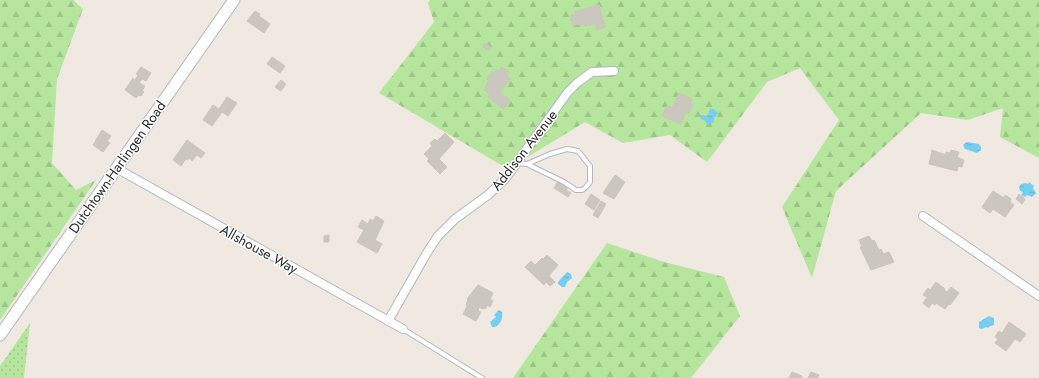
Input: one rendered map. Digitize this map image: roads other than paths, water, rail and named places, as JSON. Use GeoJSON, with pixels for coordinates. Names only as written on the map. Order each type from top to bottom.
{"type":"FeatureCollection","features":[{"type":"Feature","properties":{"kind":"street","name":"Dutchtown-Harlingen Road"},"geometry":{"type":"LineString","coordinates":[[2,332],[234,0]]}},
{"type":"Feature","properties":{"kind":"street","name":"Addison Avenue"},"geometry":{"type":"LineString","coordinates":[[388,321],[438,236],[455,219],[497,188],[517,163],[568,92],[592,72],[614,71]]}},
{"type":"Feature","properties":{"kind":"street","name":"Allshouse Way"},"geometry":{"type":"LineString","coordinates":[[116,168],[402,330]]}},
{"type":"Feature","properties":{"kind":"street"},"geometry":{"type":"LineString","coordinates":[[923,216],[1039,296]]}},
{"type":"Feature","properties":{"kind":"lane"},"geometry":{"type":"LineString","coordinates":[[517,163],[527,164],[564,182],[576,190],[582,190],[590,182],[590,166],[578,151],[567,149],[550,154],[527,164]]}},
{"type":"Feature","properties":{"kind":"lane"},"geometry":{"type":"LineString","coordinates":[[402,330],[482,378]]}},
{"type":"Feature","properties":{"kind":"water"},"geometry":{"type":"Polygon","coordinates":[[[710,109],[714,109],[718,113],[714,118],[714,122],[708,125],[701,119],[700,116],[708,115],[710,109]]]}},
{"type":"Feature","properties":{"kind":"water"},"geometry":{"type":"Polygon","coordinates":[[[967,142],[979,144],[981,150],[977,153],[965,149],[963,145],[967,142]]]}},
{"type":"Feature","properties":{"kind":"water"},"geometry":{"type":"Polygon","coordinates":[[[1029,182],[1034,186],[1033,188],[1036,193],[1032,197],[1027,195],[1025,197],[1021,195],[1023,192],[1020,191],[1019,187],[1021,184],[1028,184],[1029,182]]]}},
{"type":"Feature","properties":{"kind":"water"},"geometry":{"type":"Polygon","coordinates":[[[567,272],[571,274],[572,278],[567,282],[565,287],[562,287],[558,284],[558,282],[567,272]]]}},
{"type":"Feature","properties":{"kind":"water"},"geometry":{"type":"Polygon","coordinates":[[[499,310],[502,312],[501,321],[497,326],[492,327],[490,322],[496,317],[494,315],[499,310]]]}},
{"type":"Feature","properties":{"kind":"water"},"geometry":{"type":"Polygon","coordinates":[[[989,316],[994,318],[994,325],[988,328],[979,328],[979,322],[989,316]]]}}]}
